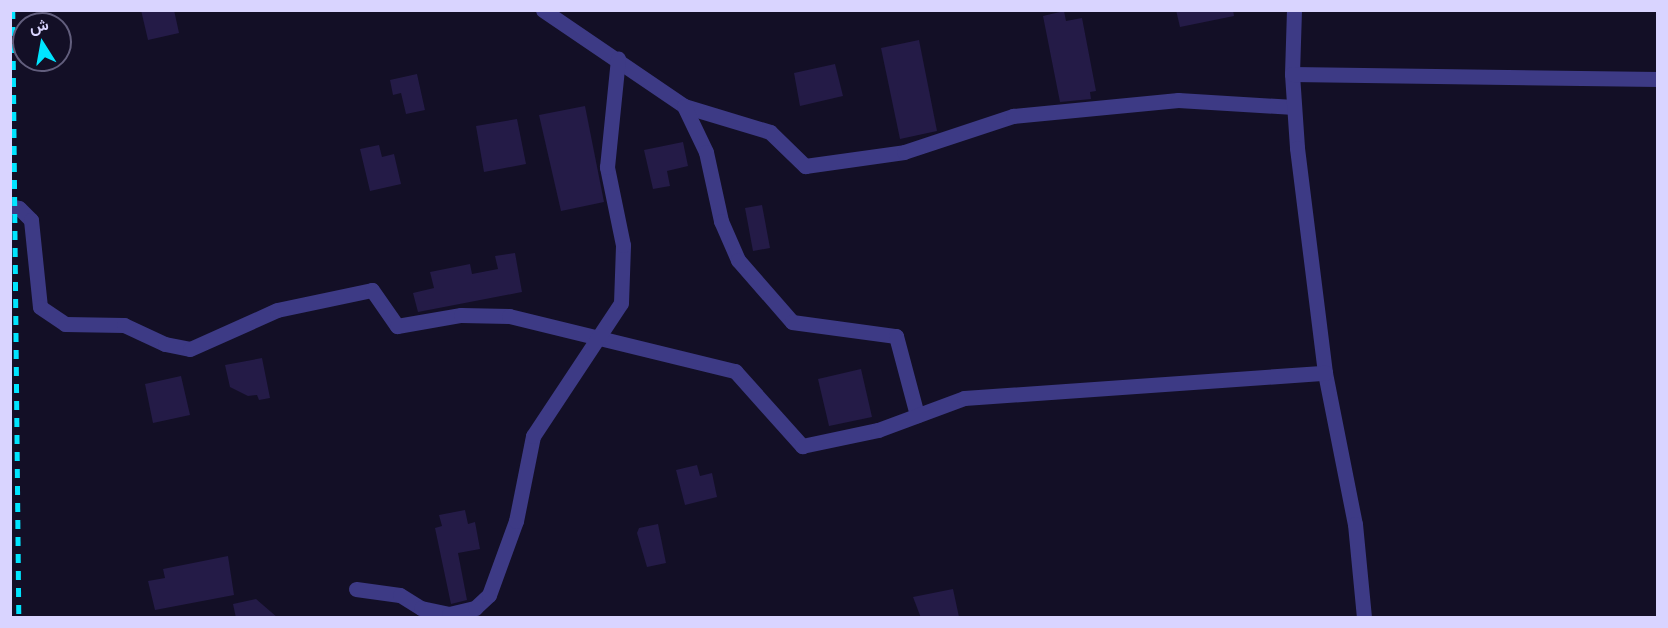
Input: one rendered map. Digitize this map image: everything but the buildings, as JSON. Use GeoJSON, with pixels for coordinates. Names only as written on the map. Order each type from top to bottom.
{"type":"FeatureCollection","features":[{"type":"Feature","properties":{"kind":"street"},"geometry":{"type":"LineString","coordinates":[[543,10],[684,106],[771,132],[805,166],[904,152],[1013,116],[1178,100],[1294,107]]}},
{"type":"Feature","properties":{"kind":"street"},"geometry":{"type":"LineString","coordinates":[[1294,10],[1292,74],[1294,107],[1325,373],[1355,524],[1364,618]]}},
{"type":"Feature","properties":{"kind":"street"},"geometry":{"type":"LineString","coordinates":[[356,589],[400,595],[421,608],[449,614],[475,608],[489,595],[516,521],[533,436],[596,336],[614,317],[625,281],[623,246],[608,167],[618,59]]}},
{"type":"Feature","properties":{"kind":"street"},"geometry":{"type":"LineString","coordinates":[[1292,74],[1658,79]]}},
{"type":"Feature","properties":{"kind":"street"},"geometry":{"type":"LineString","coordinates":[[684,106],[706,152],[721,221],[738,260],[792,322],[896,336],[917,415]]}},
{"type":"Feature","properties":{"kind":"street"},"geometry":{"type":"LineString","coordinates":[[10,206],[19,208],[31,220],[40,307],[65,324],[124,325],[165,344],[190,349],[270,312],[372,290],[397,326],[462,315],[509,316],[735,370],[802,446],[878,430],[964,398],[1325,373]]}},
{"type":"Feature","properties":{"kind":"railway"},"geometry":{"type":"LineString","coordinates":[[13,10],[19,618]]}}]}
